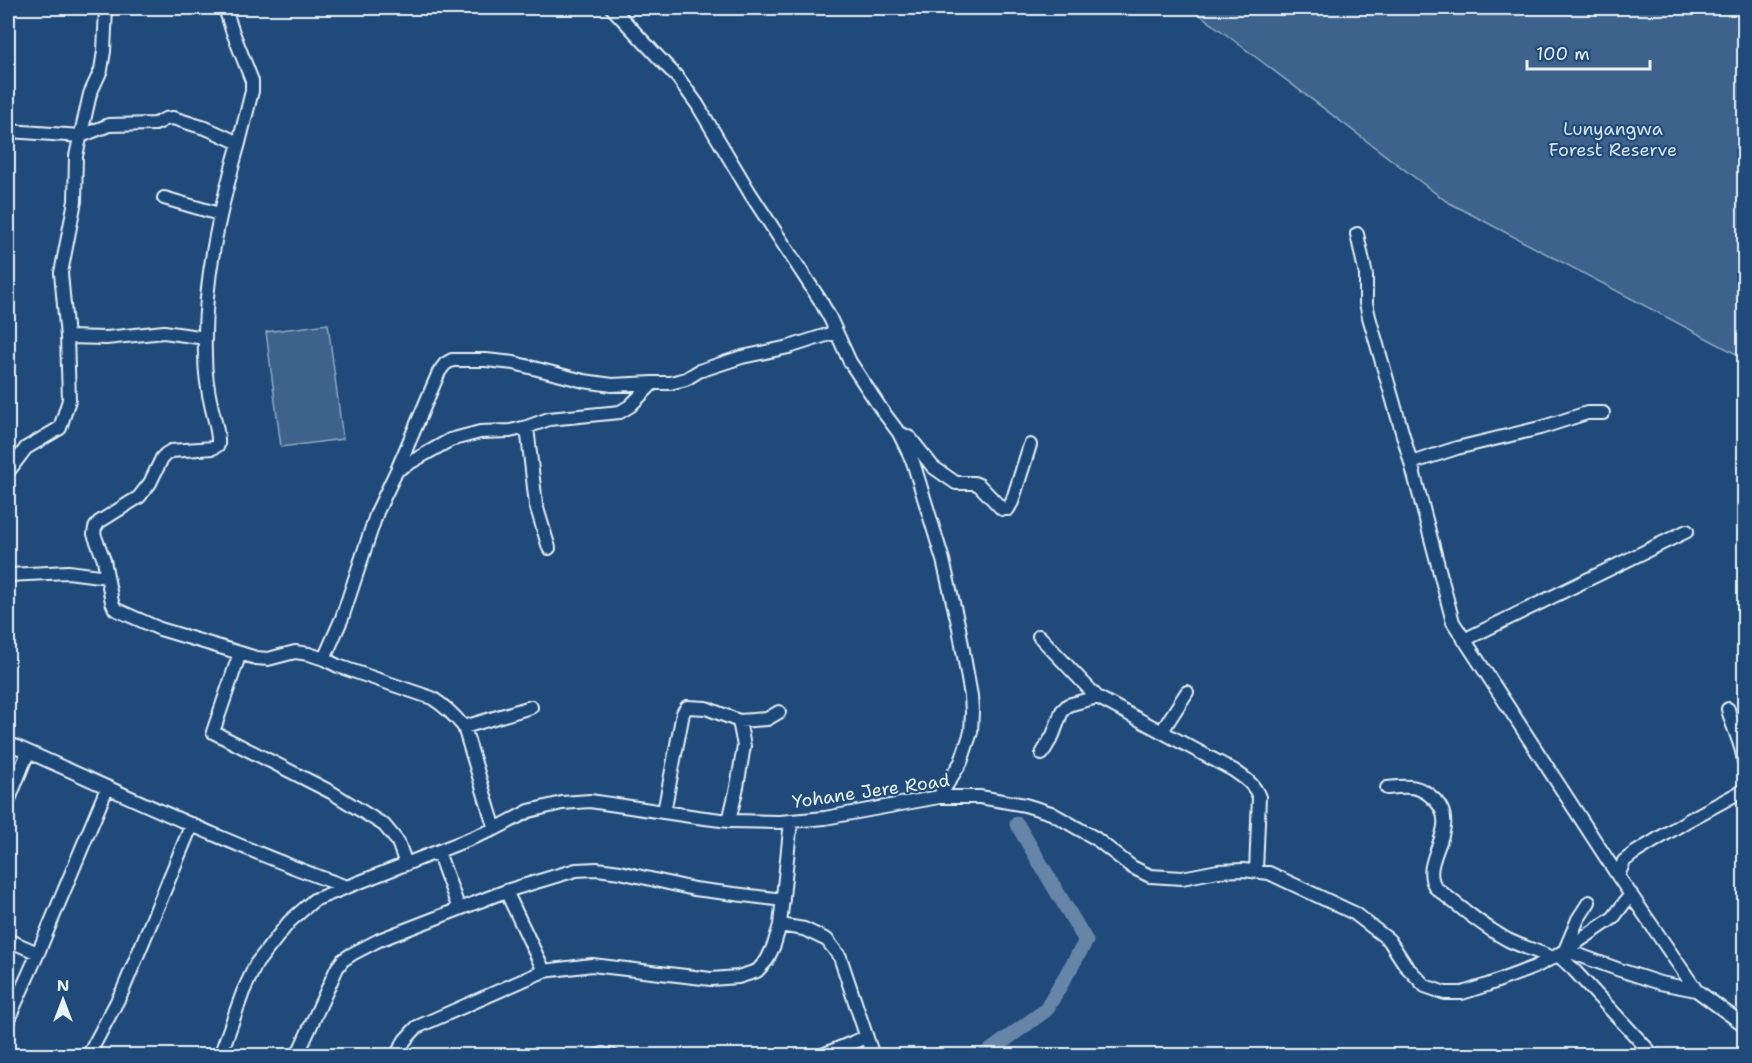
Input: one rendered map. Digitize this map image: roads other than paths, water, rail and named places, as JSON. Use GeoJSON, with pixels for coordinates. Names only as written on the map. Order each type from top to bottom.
{"type":"FeatureCollection","features":[{"type":"Feature","properties":{"kind":"street"},"geometry":{"type":"LineString","coordinates":[[8,472],[26,448],[60,428],[69,400],[67,337],[61,273],[75,201],[76,156],[90,93],[101,70],[106,8]]}},
{"type":"Feature","properties":{"kind":"street"},"geometry":{"type":"LineString","coordinates":[[225,8],[252,81],[252,91],[219,214],[211,267],[205,357],[208,390],[218,446],[171,451],[166,454],[150,483],[139,497],[99,522],[94,534],[104,560],[112,602],[120,613],[160,629],[256,658],[268,659],[295,652],[309,654],[432,698],[449,710],[464,727],[495,829]]}},
{"type":"Feature","properties":{"kind":"street"},"geometry":{"type":"LineString","coordinates":[[612,8],[678,78],[697,104],[750,193],[820,300],[850,362],[899,433],[914,462],[943,560],[959,628],[971,696],[971,732],[961,762],[939,797]]}},
{"type":"Feature","properties":{"kind":"street"},"geometry":{"type":"LineString","coordinates":[[8,133],[81,136],[109,125],[154,124],[173,118],[208,129],[239,143]]}},
{"type":"Feature","properties":{"kind":"street"},"geometry":{"type":"LineString","coordinates":[[164,198],[219,214]]}},
{"type":"Feature","properties":{"kind":"street"},"geometry":{"type":"LineString","coordinates":[[1357,234],[1366,275],[1366,303],[1369,317],[1453,622],[1618,876],[1696,990],[1744,1025]]}},
{"type":"Feature","properties":{"kind":"street"},"geometry":{"type":"LineString","coordinates":[[67,337],[106,338],[164,332],[205,338]]}},
{"type":"Feature","properties":{"kind":"street"},"geometry":{"type":"LineString","coordinates":[[324,659],[342,618],[377,512],[439,372],[445,364],[452,360],[486,360],[514,363],[584,381],[612,385],[670,383],[742,357],[789,347],[836,332]]}},
{"type":"Feature","properties":{"kind":"street"},"geometry":{"type":"LineString","coordinates":[[397,470],[450,440],[480,432],[527,427],[549,419],[620,412],[630,406],[653,383]]}},
{"type":"Feature","properties":{"kind":"street"},"geometry":{"type":"LineString","coordinates":[[1410,463],[1587,413],[1603,413]]}},
{"type":"Feature","properties":{"kind":"street"},"geometry":{"type":"LineString","coordinates":[[527,427],[536,505],[549,548]]}},
{"type":"Feature","properties":{"kind":"street"},"geometry":{"type":"LineString","coordinates":[[899,433],[906,435],[933,467],[956,483],[979,485],[1002,509],[1008,509],[1012,502],[1030,445]]}},
{"type":"Feature","properties":{"kind":"street"},"geometry":{"type":"LineString","coordinates":[[1464,640],[1687,531]]}},
{"type":"Feature","properties":{"kind":"street"},"geometry":{"type":"LineString","coordinates":[[8,575],[68,572],[107,577]]}},
{"type":"Feature","properties":{"kind":"street"},"geometry":{"type":"LineString","coordinates":[[1039,636],[1097,697],[1248,780],[1256,789],[1259,797],[1256,871]]}},
{"type":"Feature","properties":{"kind":"street"},"geometry":{"type":"LineString","coordinates":[[240,653],[213,732],[331,792],[384,825],[398,842],[406,864]]}},
{"type":"Feature","properties":{"kind":"street"},"geometry":{"type":"LineString","coordinates":[[1162,731],[1187,692]]}},
{"type":"Feature","properties":{"kind":"street"},"geometry":{"type":"LineString","coordinates":[[1042,754],[1053,735],[1062,711],[1068,705],[1097,697]]}},
{"type":"Feature","properties":{"kind":"street"},"geometry":{"type":"LineString","coordinates":[[464,727],[531,707]]}},
{"type":"Feature","properties":{"kind":"street"},"geometry":{"type":"LineString","coordinates":[[664,812],[683,713],[687,707],[706,708],[739,721],[767,720],[779,712]]}},
{"type":"Feature","properties":{"kind":"street"},"geometry":{"type":"LineString","coordinates":[[1728,709],[1743,752],[1744,762]]}},
{"type":"Feature","properties":{"kind":"street"},"geometry":{"type":"LineString","coordinates":[[729,821],[744,747],[739,721]]}},
{"type":"Feature","properties":{"kind":"street"},"geometry":{"type":"LineString","coordinates":[[8,743],[106,788],[347,887]]}},
{"type":"Feature","properties":{"kind":"street"},"geometry":{"type":"LineString","coordinates":[[8,802],[28,752]]}},
{"type":"Feature","properties":{"kind":"street"},"geometry":{"type":"LineString","coordinates":[[1387,788],[1403,785],[1415,786],[1433,798],[1443,809],[1444,830],[1430,873],[1432,882],[1436,888],[1485,926],[1510,941],[1539,951],[1696,990]]}},
{"type":"Feature","properties":{"kind":"street"},"geometry":{"type":"LineString","coordinates":[[8,1020],[106,788]]}},
{"type":"Feature","properties":{"kind":"street"},"geometry":{"type":"LineString","coordinates":[[1618,876],[1624,861],[1633,854],[1744,790]]}},
{"type":"Feature","properties":{"kind":"street","name":"Yohane Jere Road"},"geometry":{"type":"LineString","coordinates":[[220,1056],[243,992],[256,964],[289,921],[314,900],[495,829],[529,811],[562,803],[599,802],[729,821],[791,821],[825,818],[939,797],[980,797],[1025,805],[1051,813],[1095,838],[1132,867],[1150,876],[1182,878],[1218,871],[1269,873],[1354,913],[1389,940],[1406,966],[1425,986],[1445,993],[1462,993],[1535,967],[1613,918],[1630,894]]}},
{"type":"Feature","properties":{"kind":"street"},"geometry":{"type":"LineString","coordinates":[[396,1056],[399,1048],[417,1027],[544,971],[592,964],[711,979],[738,977],[757,971],[767,960],[780,925],[791,821]]}},
{"type":"Feature","properties":{"kind":"street"},"geometry":{"type":"LineString","coordinates":[[88,1056],[123,990],[192,824]]}},
{"type":"Feature","properties":{"kind":"street"},"geometry":{"type":"LineString","coordinates":[[438,852],[459,909]]}},
{"type":"Feature","properties":{"kind":"street"},"geometry":{"type":"LineString","coordinates":[[297,1056],[337,968],[343,960],[379,940],[506,891],[576,870],[597,869],[694,889],[783,900]]}},
{"type":"Feature","properties":{"kind":"street"},"geometry":{"type":"LineString","coordinates":[[506,891],[544,971]]}},
{"type":"Feature","properties":{"kind":"street"},"geometry":{"type":"LineString","coordinates":[[1558,954],[1589,902]]}},
{"type":"Feature","properties":{"kind":"street"},"geometry":{"type":"LineString","coordinates":[[780,925],[804,929],[827,940],[840,957],[873,1056]]}},
{"type":"Feature","properties":{"kind":"street"},"geometry":{"type":"LineString","coordinates":[[8,940],[38,953]]}},
{"type":"Feature","properties":{"kind":"street"},"geometry":{"type":"LineString","coordinates":[[1558,954],[1654,1056]]}},
{"type":"Feature","properties":{"kind":"street"},"geometry":{"type":"LineString","coordinates":[[820,1056],[866,1037]]}},
{"type":"Feature","properties":{"kind":"street"},"geometry":{"type":"LineString","coordinates":[[598,1056],[603,1053],[614,1056]]}},
{"type":"Feature","properties":{"kind":"waterway"},"geometry":{"type":"LineString","coordinates":[[983,1056],[1046,1010],[1086,941],[1017,824]]}},
{"type":"Feature","properties":{"kind":"park label","name":"Lunyangwa Forest Reserve"},"geometry":{"type":"Point","coordinates":[1613,139]}}]}
